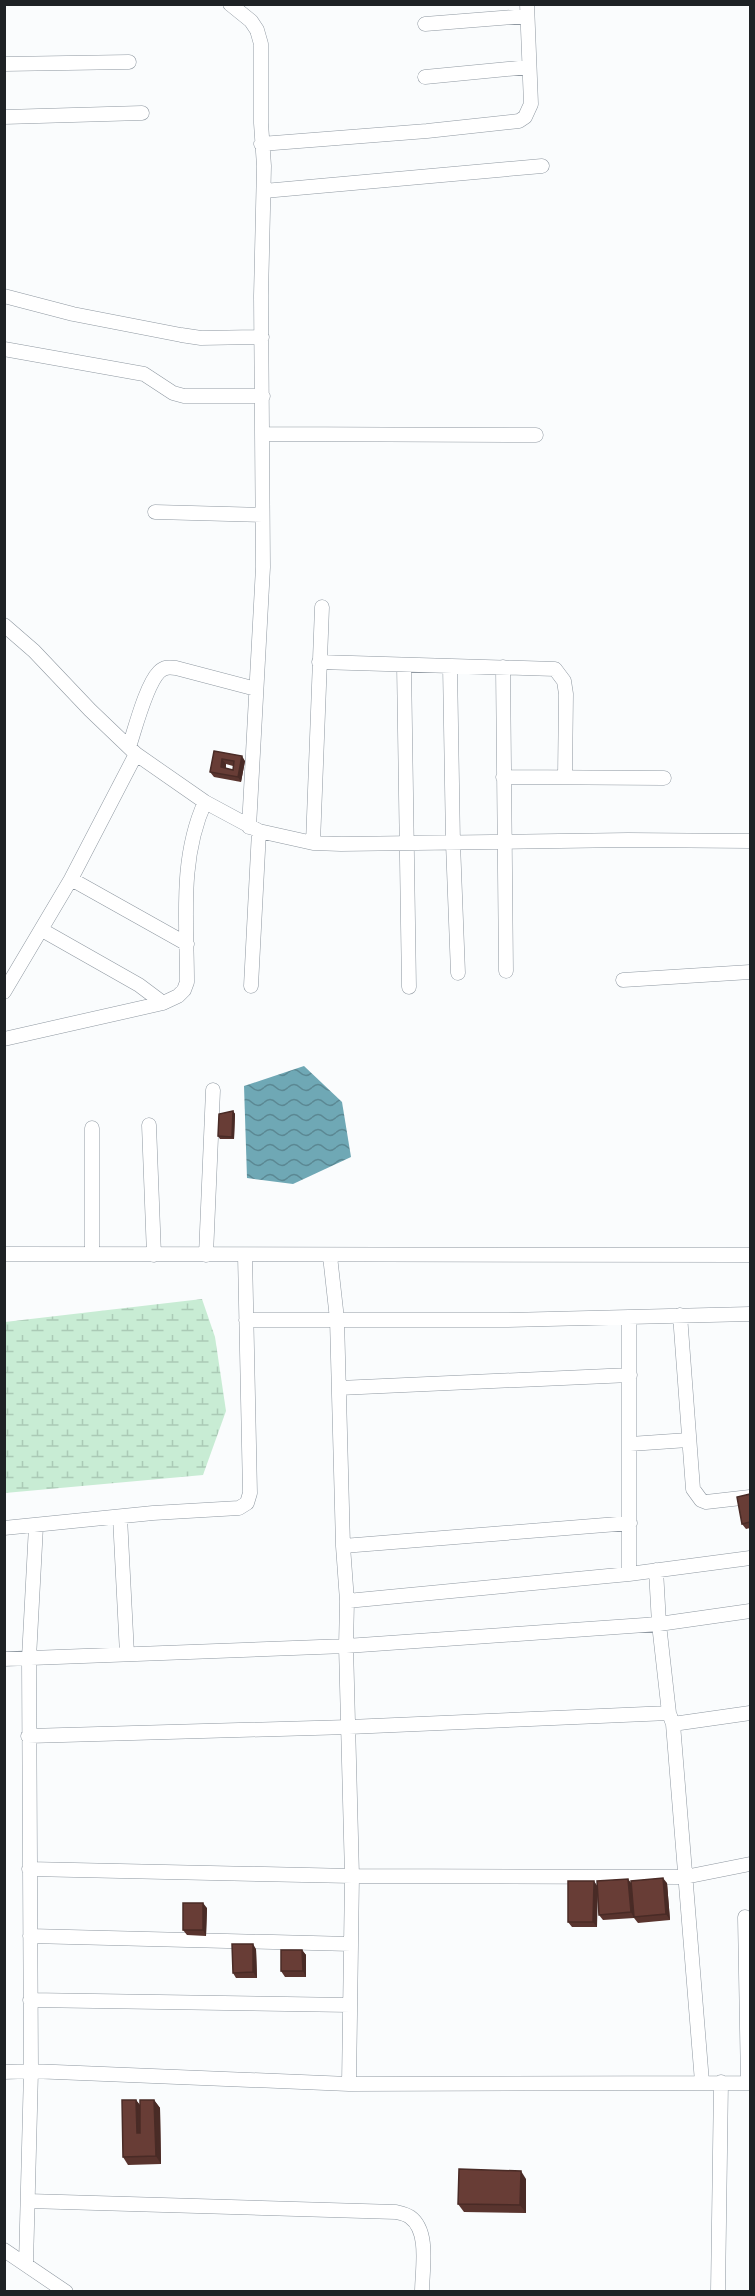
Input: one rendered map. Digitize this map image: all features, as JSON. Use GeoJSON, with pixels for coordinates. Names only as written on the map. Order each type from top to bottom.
{"type":"FeatureCollection","features":[{"type":"Feature","properties":{"kind":"street"},"geometry":{"type":"LineString","coordinates":[[230,4],[251,21],[257,30],[261,44],[261,144],[264,191],[263,567],[256,689],[251,986]]}},
{"type":"Feature","properties":{"kind":"street"},"geometry":{"type":"LineString","coordinates":[[261,144],[447,129],[519,121],[525,117],[531,104],[527,10],[425,24]]}},
{"type":"Feature","properties":{"kind":"street"},"geometry":{"type":"LineString","coordinates":[[4,64],[129,62]]}},
{"type":"Feature","properties":{"kind":"street"},"geometry":{"type":"LineString","coordinates":[[424,76],[529,67]]}},
{"type":"Feature","properties":{"kind":"street"},"geometry":{"type":"LineString","coordinates":[[4,117],[142,112]]}},
{"type":"Feature","properties":{"kind":"street"},"geometry":{"type":"LineString","coordinates":[[264,191],[542,166]]}},
{"type":"Feature","properties":{"kind":"street"},"geometry":{"type":"LineString","coordinates":[[4,296],[73,314],[181,335],[201,338],[262,337]]}},
{"type":"Feature","properties":{"kind":"street"},"geometry":{"type":"LineString","coordinates":[[4,349],[144,374],[173,393],[184,396],[263,396]]}},
{"type":"Feature","properties":{"kind":"street"},"geometry":{"type":"LineString","coordinates":[[263,434],[536,435]]}},
{"type":"Feature","properties":{"kind":"street"},"geometry":{"type":"LineString","coordinates":[[155,512],[262,515]]}},
{"type":"Feature","properties":{"kind":"street"},"geometry":{"type":"LineString","coordinates":[[312,843],[322,607]]}},
{"type":"Feature","properties":{"kind":"street"},"geometry":{"type":"LineString","coordinates":[[4,625],[34,651],[132,750],[205,802],[254,829],[312,843],[750,841]]}},
{"type":"Feature","properties":{"kind":"street"},"geometry":{"type":"LineString","coordinates":[[320,662],[549,668],[560,673],[566,694],[565,777]]}},
{"type":"Feature","properties":{"kind":"street"},"geometry":{"type":"LineString","coordinates":[[404,664],[409,987]]}},
{"type":"Feature","properties":{"kind":"street"},"geometry":{"type":"LineString","coordinates":[[450,666],[458,973]]}},
{"type":"Feature","properties":{"kind":"street"},"geometry":{"type":"LineString","coordinates":[[502,667],[506,970]]}},
{"type":"Feature","properties":{"kind":"street"},"geometry":{"type":"LineString","coordinates":[[4,992],[71,879],[132,750],[151,685],[157,674],[164,668],[176,668],[256,689]]}},
{"type":"Feature","properties":{"kind":"street"},"geometry":{"type":"LineString","coordinates":[[503,777],[664,778]]}},
{"type":"Feature","properties":{"kind":"street"},"geometry":{"type":"LineString","coordinates":[[4,1039],[163,1002],[178,996],[184,990],[188,982],[185,899],[189,857],[195,826],[205,802]]}},
{"type":"Feature","properties":{"kind":"street"},"geometry":{"type":"LineString","coordinates":[[71,879],[187,944]]}},
{"type":"Feature","properties":{"kind":"street"},"geometry":{"type":"LineString","coordinates":[[42,930],[139,985],[163,1002]]}},
{"type":"Feature","properties":{"kind":"street"},"geometry":{"type":"LineString","coordinates":[[623,980],[750,972]]}},
{"type":"Feature","properties":{"kind":"street"},"geometry":{"type":"LineString","coordinates":[[206,1255],[213,1090]]}},
{"type":"Feature","properties":{"kind":"street"},"geometry":{"type":"LineString","coordinates":[[149,1125],[154,1255]]}},
{"type":"Feature","properties":{"kind":"street"},"geometry":{"type":"LineString","coordinates":[[92,1128],[93,1254]]}},
{"type":"Feature","properties":{"kind":"street"},"geometry":{"type":"LineString","coordinates":[[4,1254],[750,1255]]}},
{"type":"Feature","properties":{"kind":"street"},"geometry":{"type":"LineString","coordinates":[[4,1528],[239,1508],[247,1503],[250,1493],[245,1255]]}},
{"type":"Feature","properties":{"kind":"street"},"geometry":{"type":"LineString","coordinates":[[330,1256],[337,1319],[343,1545],[347,1600],[346,1646],[352,1876],[349,2084]]}},
{"type":"Feature","properties":{"kind":"street"},"geometry":{"type":"LineString","coordinates":[[246,1320],[506,1320],[750,1314]]}},
{"type":"Feature","properties":{"kind":"street"},"geometry":{"type":"LineString","coordinates":[[680,1315],[693,1489],[701,1500],[706,1502],[750,1497]]}},
{"type":"Feature","properties":{"kind":"street"},"geometry":{"type":"LineString","coordinates":[[629,1317],[629,1574]]}},
{"type":"Feature","properties":{"kind":"street"},"geometry":{"type":"LineString","coordinates":[[339,1388],[630,1374]]}},
{"type":"Feature","properties":{"kind":"street"},"geometry":{"type":"LineString","coordinates":[[630,1444],[688,1440]]}},
{"type":"Feature","properties":{"kind":"street"},"geometry":{"type":"LineString","coordinates":[[120,1517],[127,1654]]}},
{"type":"Feature","properties":{"kind":"street"},"geometry":{"type":"LineString","coordinates":[[343,1545],[630,1523]]}},
{"type":"Feature","properties":{"kind":"street"},"geometry":{"type":"LineString","coordinates":[[26,2264],[31,2071],[29,1658],[36,1526]]}},
{"type":"Feature","properties":{"kind":"street"},"geometry":{"type":"LineString","coordinates":[[347,1600],[629,1574],[750,1558]]}},
{"type":"Feature","properties":{"kind":"street"},"geometry":{"type":"LineString","coordinates":[[656,1570],[659,1624],[671,1718],[702,2082]]}},
{"type":"Feature","properties":{"kind":"street"},"geometry":{"type":"LineString","coordinates":[[4,1659],[346,1646],[659,1624],[750,1611]]}},
{"type":"Feature","properties":{"kind":"street"},"geometry":{"type":"LineString","coordinates":[[28,1736],[671,1718],[750,1713]]}},
{"type":"Feature","properties":{"kind":"street"},"geometry":{"type":"LineString","coordinates":[[29,1869],[352,1876],[685,1877],[750,1864]]}},
{"type":"Feature","properties":{"kind":"street"},"geometry":{"type":"LineString","coordinates":[[4,2072],[31,2071],[349,2084],[749,2083],[746,1917]]}},
{"type":"Feature","properties":{"kind":"street"},"geometry":{"type":"LineString","coordinates":[[30,1936],[351,1944]]}},
{"type":"Feature","properties":{"kind":"street"},"geometry":{"type":"LineString","coordinates":[[30,2000],[350,2006]]}},
{"type":"Feature","properties":{"kind":"street"},"geometry":{"type":"LineString","coordinates":[[718,2292],[721,2082]]}},
{"type":"Feature","properties":{"kind":"street"},"geometry":{"type":"LineString","coordinates":[[28,2201],[396,2212],[410,2216],[422,2240],[422,2292]]}},
{"type":"Feature","properties":{"kind":"street"},"geometry":{"type":"LineString","coordinates":[[4,2250],[66,2292]]}},
{"type":"Feature","properties":{"kind":"green space"},"geometry":{"type":"Polygon","coordinates":[[[202,1299],[215,1337],[226,1411],[203,1475],[5,1493],[5,1322],[202,1299]]]}},
{"type":"Feature","properties":{"kind":"water"},"geometry":{"type":"Polygon","coordinates":[[[304,1066],[342,1102],[351,1157],[293,1184],[247,1178],[244,1086],[304,1066]]]}},
{"type":"Feature","properties":{"kind":"building"},"geometry":{"type":"Polygon","coordinates":[[[214,751],[242,756],[238,777],[210,772],[214,751]],[[222,759],[221,767],[233,770],[234,761],[222,759]]]}},
{"type":"Feature","properties":{"kind":"building"},"geometry":{"type":"Polygon","coordinates":[[[233,1111],[232,1137],[218,1136],[219,1114],[233,1111]]]}},
{"type":"Feature","properties":{"kind":"building"},"geometry":{"type":"Polygon","coordinates":[[[750,1494],[750,1522],[742,1524],[737,1497],[750,1494]]]}},
{"type":"Feature","properties":{"kind":"building"},"geometry":{"type":"Polygon","coordinates":[[[663,1878],[666,1914],[634,1917],[631,1881],[663,1878]]]}},
{"type":"Feature","properties":{"kind":"building"},"geometry":{"type":"Polygon","coordinates":[[[628,1879],[631,1912],[599,1915],[597,1881],[628,1879]]]}},
{"type":"Feature","properties":{"kind":"building"},"geometry":{"type":"Polygon","coordinates":[[[568,1881],[594,1881],[593,1922],[568,1922],[568,1881]]]}},
{"type":"Feature","properties":{"kind":"building"},"geometry":{"type":"Polygon","coordinates":[[[183,1903],[203,1903],[203,1930],[183,1930],[183,1903]]]}},
{"type":"Feature","properties":{"kind":"building"},"geometry":{"type":"Polygon","coordinates":[[[232,1944],[253,1944],[253,1972],[233,1973],[232,1944]]]}},
{"type":"Feature","properties":{"kind":"building"},"geometry":{"type":"Polygon","coordinates":[[[281,1950],[302,1950],[303,1971],[281,1971],[281,1950]]]}},
{"type":"Feature","properties":{"kind":"building"},"geometry":{"type":"Polygon","coordinates":[[[122,2100],[136,2100],[137,2133],[140,2133],[140,2100],[154,2100],[156,2156],[123,2157],[122,2100]]]}},
{"type":"Feature","properties":{"kind":"building"},"geometry":{"type":"Polygon","coordinates":[[[459,2169],[521,2171],[520,2205],[458,2204],[459,2169]]]}}]}
